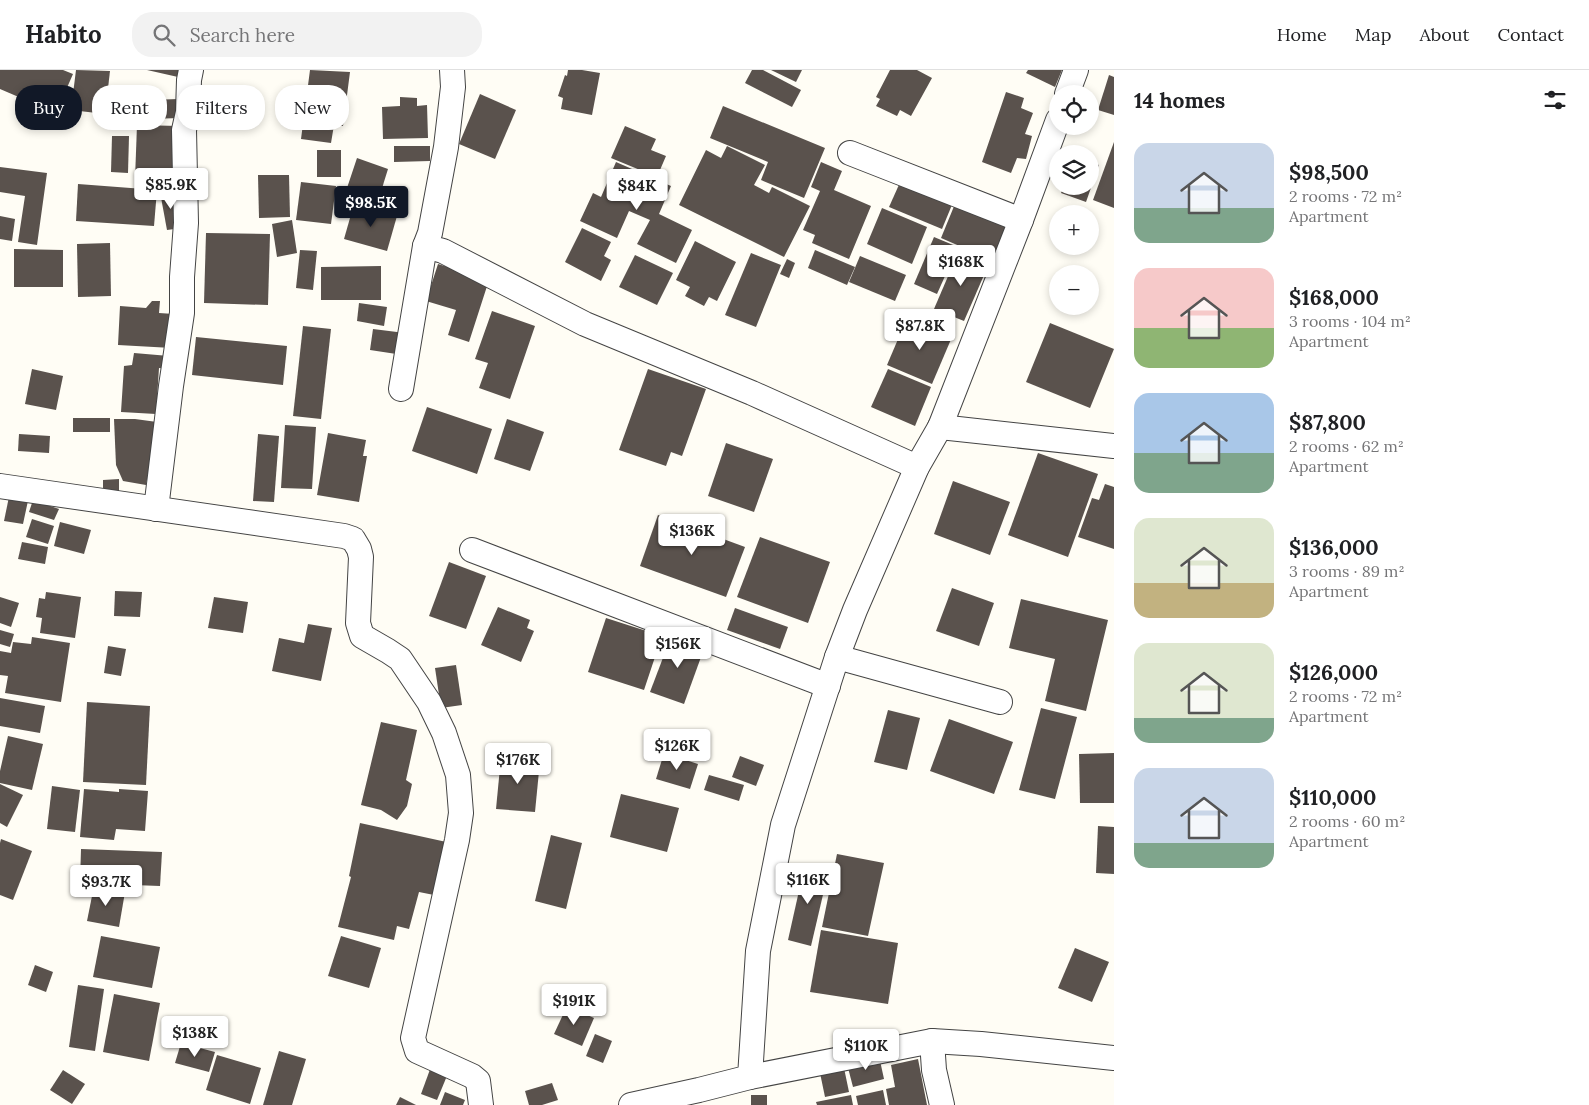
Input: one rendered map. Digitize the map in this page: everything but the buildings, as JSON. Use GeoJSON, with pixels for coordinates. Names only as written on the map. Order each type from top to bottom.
{"type":"FeatureCollection","features":[{"type":"Feature","properties":{"kind":"street"},"geometry":{"type":"LineString","coordinates":[[156,509],[182,313],[182,277],[186,223],[184,130],[188,112],[191,70]]}},
{"type":"Feature","properties":{"kind":"street"},"geometry":{"type":"LineString","coordinates":[[401,389],[424,246],[432,224],[446,147],[453,87],[452,70]]}},
{"type":"Feature","properties":{"kind":"street"},"geometry":{"type":"LineString","coordinates":[[1070,85],[1076,70]]}},
{"type":"Feature","properties":{"kind":"street"},"geometry":{"type":"LineString","coordinates":[[750,1077],[758,951],[783,825],[836,657],[917,466],[940,427],[1052,135]]}},
{"type":"Feature","properties":{"kind":"street"},"geometry":{"type":"LineString","coordinates":[[850,153],[1021,220]]}},
{"type":"Feature","properties":{"kind":"street"},"geometry":{"type":"LineString","coordinates":[[424,246],[443,251],[585,324],[752,393],[917,466]]}},
{"type":"Feature","properties":{"kind":"street"},"geometry":{"type":"LineString","coordinates":[[940,427],[1114,446]]}},
{"type":"Feature","properties":{"kind":"street"},"geometry":{"type":"LineString","coordinates":[[0,486],[353,538],[362,557],[359,630],[362,636],[400,659],[428,702],[444,732],[458,775],[461,813],[457,840],[413,1038],[417,1051],[472,1076],[478,1081],[481,1105]]}},
{"type":"Feature","properties":{"kind":"street"},"geometry":{"type":"LineString","coordinates":[[472,550],[828,686]]}},
{"type":"Feature","properties":{"kind":"street"},"geometry":{"type":"LineString","coordinates":[[836,657],[1000,702]]}},
{"type":"Feature","properties":{"kind":"street"},"geometry":{"type":"LineString","coordinates":[[932,1041],[934,1070],[942,1105]]}},
{"type":"Feature","properties":{"kind":"street"},"geometry":{"type":"LineString","coordinates":[[631,1105],[750,1077],[932,1041],[981,1044],[1114,1058]]}}]}
